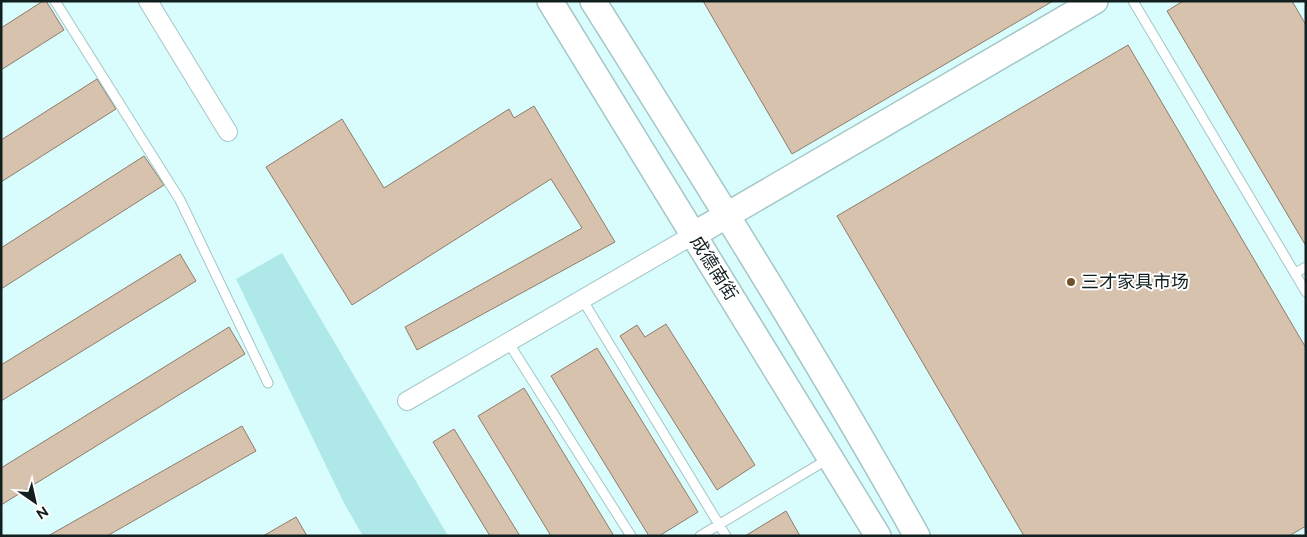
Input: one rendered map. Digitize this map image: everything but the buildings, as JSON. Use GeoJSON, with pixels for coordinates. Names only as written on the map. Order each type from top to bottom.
{"type":"FeatureCollection","features":[{"type":"Feature","properties":{"kind":"main road","name":"成德南街"},"geometry":{"type":"LineString","coordinates":[[550,1],[878,536]]}},
{"type":"Feature","properties":{"kind":"main road"},"geometry":{"type":"LineString","coordinates":[[593,1],[727,215],[864,440],[917,536]]}},
{"type":"Feature","properties":{"kind":"main road"},"geometry":{"type":"LineString","coordinates":[[694,235],[1095,1]]}},
{"type":"Feature","properties":{"kind":"street"},"geometry":{"type":"LineString","coordinates":[[148,1],[228,132]]}},
{"type":"Feature","properties":{"kind":"street"},"geometry":{"type":"LineString","coordinates":[[407,401],[694,235]]}},
{"type":"Feature","properties":{"kind":"lane"},"geometry":{"type":"LineString","coordinates":[[56,1],[180,200],[268,382]]}},
{"type":"Feature","properties":{"kind":"lane"},"geometry":{"type":"LineString","coordinates":[[1133,1],[1306,292]]}},
{"type":"Feature","properties":{"kind":"lane"},"geometry":{"type":"LineString","coordinates":[[1295,273],[1306,267]]}},
{"type":"Feature","properties":{"kind":"lane"},"geometry":{"type":"LineString","coordinates":[[582,299],[726,536]]}},
{"type":"Feature","properties":{"kind":"lane"},"geometry":{"type":"LineString","coordinates":[[508,342],[631,536]]}},
{"type":"Feature","properties":{"kind":"lane"},"geometry":{"type":"LineString","coordinates":[[700,536],[830,457]]}},
{"type":"Feature","properties":{"kind":"shaded area"},"geometry":{"type":"Polygon","coordinates":[[[282,253],[448,536],[363,536],[344,503],[236,279],[282,253]]]}},
{"type":"Feature","properties":{"kind":"place","name":"三才家具市场"},"geometry":{"type":"Point","coordinates":[1071,282]}}]}
